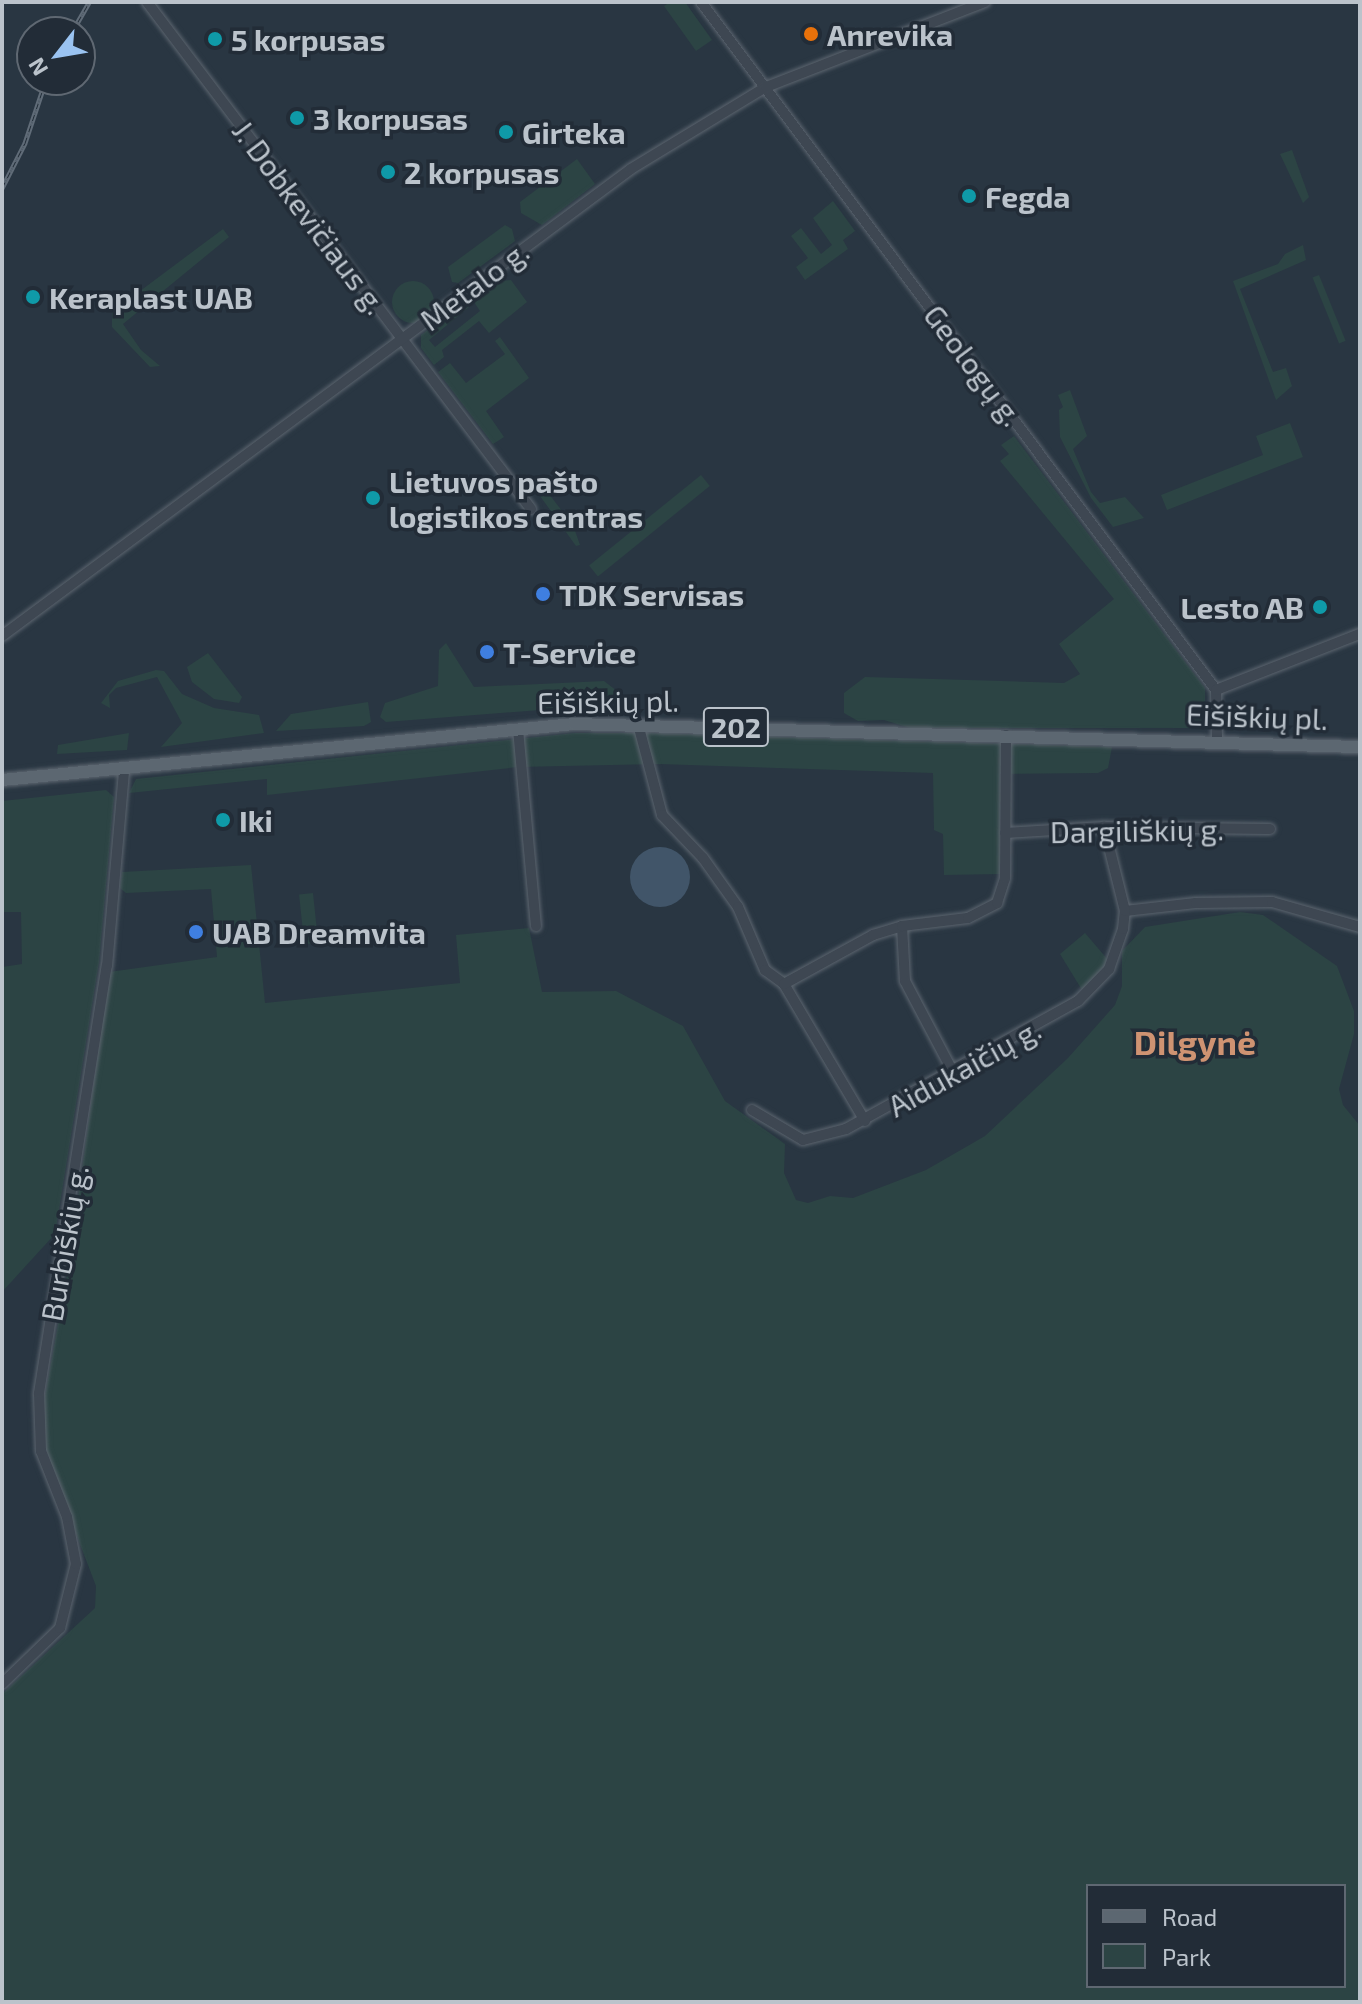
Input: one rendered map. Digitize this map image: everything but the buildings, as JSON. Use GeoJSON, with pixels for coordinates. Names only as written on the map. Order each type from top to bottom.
{"type":"FeatureCollection","features":[{"type":"Feature","properties":{"kind":"main road","name":"Eišiškių pl."},"geometry":{"type":"LineString","coordinates":[[2,780],[518,729],[638,724],[1217,739],[1360,747]]}},
{"type":"Feature","properties":{"kind":"street","name":"J. Dobkevičiaus g."},"geometry":{"type":"LineString","coordinates":[[147,2],[531,509]]}},
{"type":"Feature","properties":{"kind":"street","name":"Geologų g."},"geometry":{"type":"LineString","coordinates":[[701,2],[1216,690]]}},
{"type":"Feature","properties":{"kind":"street","name":"Metalo g."},"geometry":{"type":"LineString","coordinates":[[2,636],[613,182],[766,87],[985,2]]}},
{"type":"Feature","properties":{"kind":"street"},"geometry":{"type":"LineString","coordinates":[[1217,739],[1216,690],[1360,634]]}},
{"type":"Feature","properties":{"kind":"street"},"geometry":{"type":"LineString","coordinates":[[638,724],[662,815],[703,858],[738,907],[765,970],[784,984],[865,1121]]}},
{"type":"Feature","properties":{"kind":"street"},"geometry":{"type":"LineString","coordinates":[[518,729],[536,926]]}},
{"type":"Feature","properties":{"kind":"street"},"geometry":{"type":"LineString","coordinates":[[784,984],[865,939],[902,926],[968,918],[990,910],[1002,895],[1006,735]]}},
{"type":"Feature","properties":{"kind":"street","name":"Burbiškių g."},"geometry":{"type":"LineString","coordinates":[[2,1684],[60,1628],[76,1564],[67,1517],[41,1451],[39,1393],[107,966],[124,770]]}},
{"type":"Feature","properties":{"kind":"street","name":"Dargiliškių g."},"geometry":{"type":"LineString","coordinates":[[1005,833],[1104,827],[1270,829]]}},
{"type":"Feature","properties":{"kind":"street","name":"Aidukaičių g."},"geometry":{"type":"LineString","coordinates":[[752,1110],[803,1140],[865,1121],[1056,1017],[1086,994],[1109,969],[1119,947],[1125,911],[1104,827]]}},
{"type":"Feature","properties":{"kind":"street"},"geometry":{"type":"LineString","coordinates":[[1125,911],[1196,903],[1272,902],[1360,927]]}},
{"type":"Feature","properties":{"kind":"street"},"geometry":{"type":"LineString","coordinates":[[902,926],[905,981],[953,1072]]}},
{"type":"Feature","properties":{"kind":"green space"},"geometry":{"type":"Polygon","coordinates":[[[670,2],[685,2],[712,40],[696,51],[664,6],[670,2]]]}},
{"type":"Feature","properties":{"kind":"green space"},"geometry":{"type":"Polygon","coordinates":[[[1292,150],[1309,197],[1303,203],[1280,154],[1292,150]]]}},
{"type":"Feature","properties":{"kind":"green space"},"geometry":{"type":"Polygon","coordinates":[[[577,159],[595,184],[542,225],[521,213],[520,202],[577,159]]]}},
{"type":"Feature","properties":{"kind":"green space"},"geometry":{"type":"Polygon","coordinates":[[[833,201],[855,231],[843,240],[848,249],[805,280],[796,267],[808,258],[791,236],[801,228],[821,254],[832,245],[813,218],[833,201]]]}},
{"type":"Feature","properties":{"kind":"green space"},"geometry":{"type":"Polygon","coordinates":[[[505,225],[512,229],[515,241],[458,283],[452,282],[448,267],[505,225]]]}},
{"type":"Feature","properties":{"kind":"green space"},"geometry":{"type":"Polygon","coordinates":[[[223,229],[229,237],[123,324],[141,350],[160,366],[150,367],[112,327],[112,312],[223,229]]]}},
{"type":"Feature","properties":{"kind":"green space"},"geometry":{"type":"Polygon","coordinates":[[[1303,245],[1306,260],[1240,289],[1273,372],[1286,368],[1292,386],[1276,400],[1233,281],[1278,264],[1285,254],[1303,245]]]}},
{"type":"Feature","properties":{"kind":"green space"},"geometry":{"type":"Polygon","coordinates":[[[1319,275],[1346,341],[1339,343],[1313,278],[1319,275]]]}},
{"type":"Feature","properties":{"kind":"green space"},"geometry":{"type":"Polygon","coordinates":[[[511,280],[527,302],[489,333],[479,321],[442,350],[444,357],[434,365],[421,348],[421,335],[465,302],[469,307],[429,340],[435,347],[480,311],[472,299],[494,282],[511,280]]]}},
{"type":"Feature","properties":{"kind":"green space"},"geometry":{"type":"Polygon","coordinates":[[[413,281],[428,287],[434,302],[428,317],[413,323],[398,317],[392,302],[398,287],[413,281]]]}},
{"type":"Feature","properties":{"kind":"green space"},"geometry":{"type":"Polygon","coordinates":[[[500,337],[529,378],[486,411],[504,437],[493,444],[438,372],[450,363],[466,383],[505,354],[495,341],[500,337]]]}},
{"type":"Feature","properties":{"kind":"green space"},"geometry":{"type":"Polygon","coordinates":[[[1070,390],[1087,436],[1073,449],[1091,492],[1100,503],[1125,497],[1144,518],[1113,527],[1091,498],[1060,437],[1059,410],[1063,407],[1058,395],[1070,390]]]}},
{"type":"Feature","properties":{"kind":"green space"},"geometry":{"type":"Polygon","coordinates":[[[1290,423],[1303,457],[1167,510],[1161,495],[1263,455],[1256,436],[1290,423]]]}},
{"type":"Feature","properties":{"kind":"green space"},"geometry":{"type":"Polygon","coordinates":[[[1014,436],[1205,688],[1205,728],[910,728],[884,720],[858,721],[844,713],[844,693],[865,677],[1064,683],[1080,674],[1059,644],[1114,599],[1000,461],[1009,454],[1001,445],[1014,436]]]}},
{"type":"Feature","properties":{"kind":"green space"},"geometry":{"type":"Polygon","coordinates":[[[517,464],[529,480],[535,476],[573,525],[580,545],[576,546],[517,464]]]}},
{"type":"Feature","properties":{"kind":"green space"},"geometry":{"type":"Polygon","coordinates":[[[701,475],[710,486],[598,577],[589,566],[701,475]]]}},
{"type":"Feature","properties":{"kind":"green space"},"geometry":{"type":"Polygon","coordinates":[[[446,643],[474,687],[604,681],[617,691],[616,699],[605,705],[386,722],[380,717],[385,703],[438,686],[439,650],[446,643]]]}},
{"type":"Feature","properties":{"kind":"green space"},"geometry":{"type":"Polygon","coordinates":[[[208,653],[242,697],[239,703],[214,699],[192,682],[187,667],[208,653]]]}},
{"type":"Feature","properties":{"kind":"green space"},"geometry":{"type":"Polygon","coordinates":[[[156,670],[164,671],[182,694],[214,708],[259,715],[264,733],[161,747],[182,723],[157,677],[116,688],[109,695],[110,708],[101,703],[118,681],[156,670]]]}},
{"type":"Feature","properties":{"kind":"green space"},"geometry":{"type":"Polygon","coordinates":[[[368,702],[371,722],[364,726],[276,731],[291,714],[368,702]]]}},
{"type":"Feature","properties":{"kind":"green space"},"geometry":{"type":"Polygon","coordinates":[[[129,733],[127,750],[57,754],[58,745],[129,733]]]}},
{"type":"Feature","properties":{"kind":"green space"},"geometry":{"type":"Polygon","coordinates":[[[575,733],[1112,747],[1108,768],[1098,773],[1000,774],[1001,874],[944,875],[943,834],[934,830],[933,773],[659,764],[518,767],[267,795],[267,779],[129,793],[136,779],[575,733]]]}},
{"type":"Feature","properties":{"kind":"green space"},"geometry":{"type":"Polygon","coordinates":[[[106,790],[114,797],[99,962],[55,1234],[2,1292],[2,967],[22,964],[21,912],[2,912],[2,801],[106,790]]]}},
{"type":"Feature","properties":{"kind":"green space"},"geometry":{"type":"Polygon","coordinates":[[[251,865],[265,1003],[460,983],[456,935],[529,928],[542,992],[616,991],[683,1026],[725,1101],[785,1144],[784,1173],[796,1200],[808,1203],[830,1196],[853,1198],[926,1170],[985,1136],[1068,1058],[1115,1005],[1122,986],[1122,951],[1145,927],[1240,912],[1263,915],[1337,966],[1354,1011],[1354,1034],[1339,1089],[1343,1105],[1360,1126],[1360,2002],[2,2002],[2,1694],[95,1608],[96,1586],[46,1455],[44,1401],[69,1264],[109,972],[217,957],[211,889],[126,893],[120,888],[122,872],[251,865]]]}},
{"type":"Feature","properties":{"kind":"green space"},"geometry":{"type":"Polygon","coordinates":[[[313,893],[318,943],[304,944],[299,894],[313,893]]]}},
{"type":"Feature","properties":{"kind":"green space"},"geometry":{"type":"Polygon","coordinates":[[[1085,933],[1109,961],[1082,990],[1060,954],[1085,933]]]}},
{"type":"Feature","properties":{"kind":"water"},"geometry":{"type":"Polygon","coordinates":[[[660,847],[681,856],[690,877],[681,898],[660,907],[639,898],[630,877],[639,856],[660,847]]]}},
{"type":"Feature","properties":{"kind":"railway"},"geometry":{"type":"LineString","coordinates":[[81,16],[89,2]]}},
{"type":"Feature","properties":{"kind":"railway"},"geometry":{"type":"LineString","coordinates":[[2,188],[25,143],[41,96]]}},
{"type":"Feature","properties":{"kind":"place","name":"Anrevika"},"geometry":{"type":"Point","coordinates":[811,34]}},
{"type":"Feature","properties":{"kind":"place","name":"5 korpusas"},"geometry":{"type":"Point","coordinates":[215,39]}},
{"type":"Feature","properties":{"kind":"place","name":"3 korpusas"},"geometry":{"type":"Point","coordinates":[297,118]}},
{"type":"Feature","properties":{"kind":"place","name":"Girteka"},"geometry":{"type":"Point","coordinates":[506,132]}},
{"type":"Feature","properties":{"kind":"place","name":"2 korpusas"},"geometry":{"type":"Point","coordinates":[388,172]}},
{"type":"Feature","properties":{"kind":"place","name":"Fegda"},"geometry":{"type":"Point","coordinates":[969,196]}},
{"type":"Feature","properties":{"kind":"place","name":"Keraplast UAB"},"geometry":{"type":"Point","coordinates":[33,297]}},
{"type":"Feature","properties":{"kind":"place","name":"Lietuvos pašto logistikos centras"},"geometry":{"type":"Point","coordinates":[373,498]}},
{"type":"Feature","properties":{"kind":"place","name":"TDK Servisas"},"geometry":{"type":"Point","coordinates":[543,594]}},
{"type":"Feature","properties":{"kind":"place","name":"Lesto AB"},"geometry":{"type":"Point","coordinates":[1320,607]}},
{"type":"Feature","properties":{"kind":"place","name":"T-Service"},"geometry":{"type":"Point","coordinates":[487,652]}},
{"type":"Feature","properties":{"kind":"place","name":"Iki"},"geometry":{"type":"Point","coordinates":[223,820]}},
{"type":"Feature","properties":{"kind":"place","name":"UAB Dreamvita"},"geometry":{"type":"Point","coordinates":[196,932]}},
{"type":"Feature","properties":{"kind":"district","name":"Dilgynė"},"geometry":{"type":"Point","coordinates":[1195,1042]}}]}
